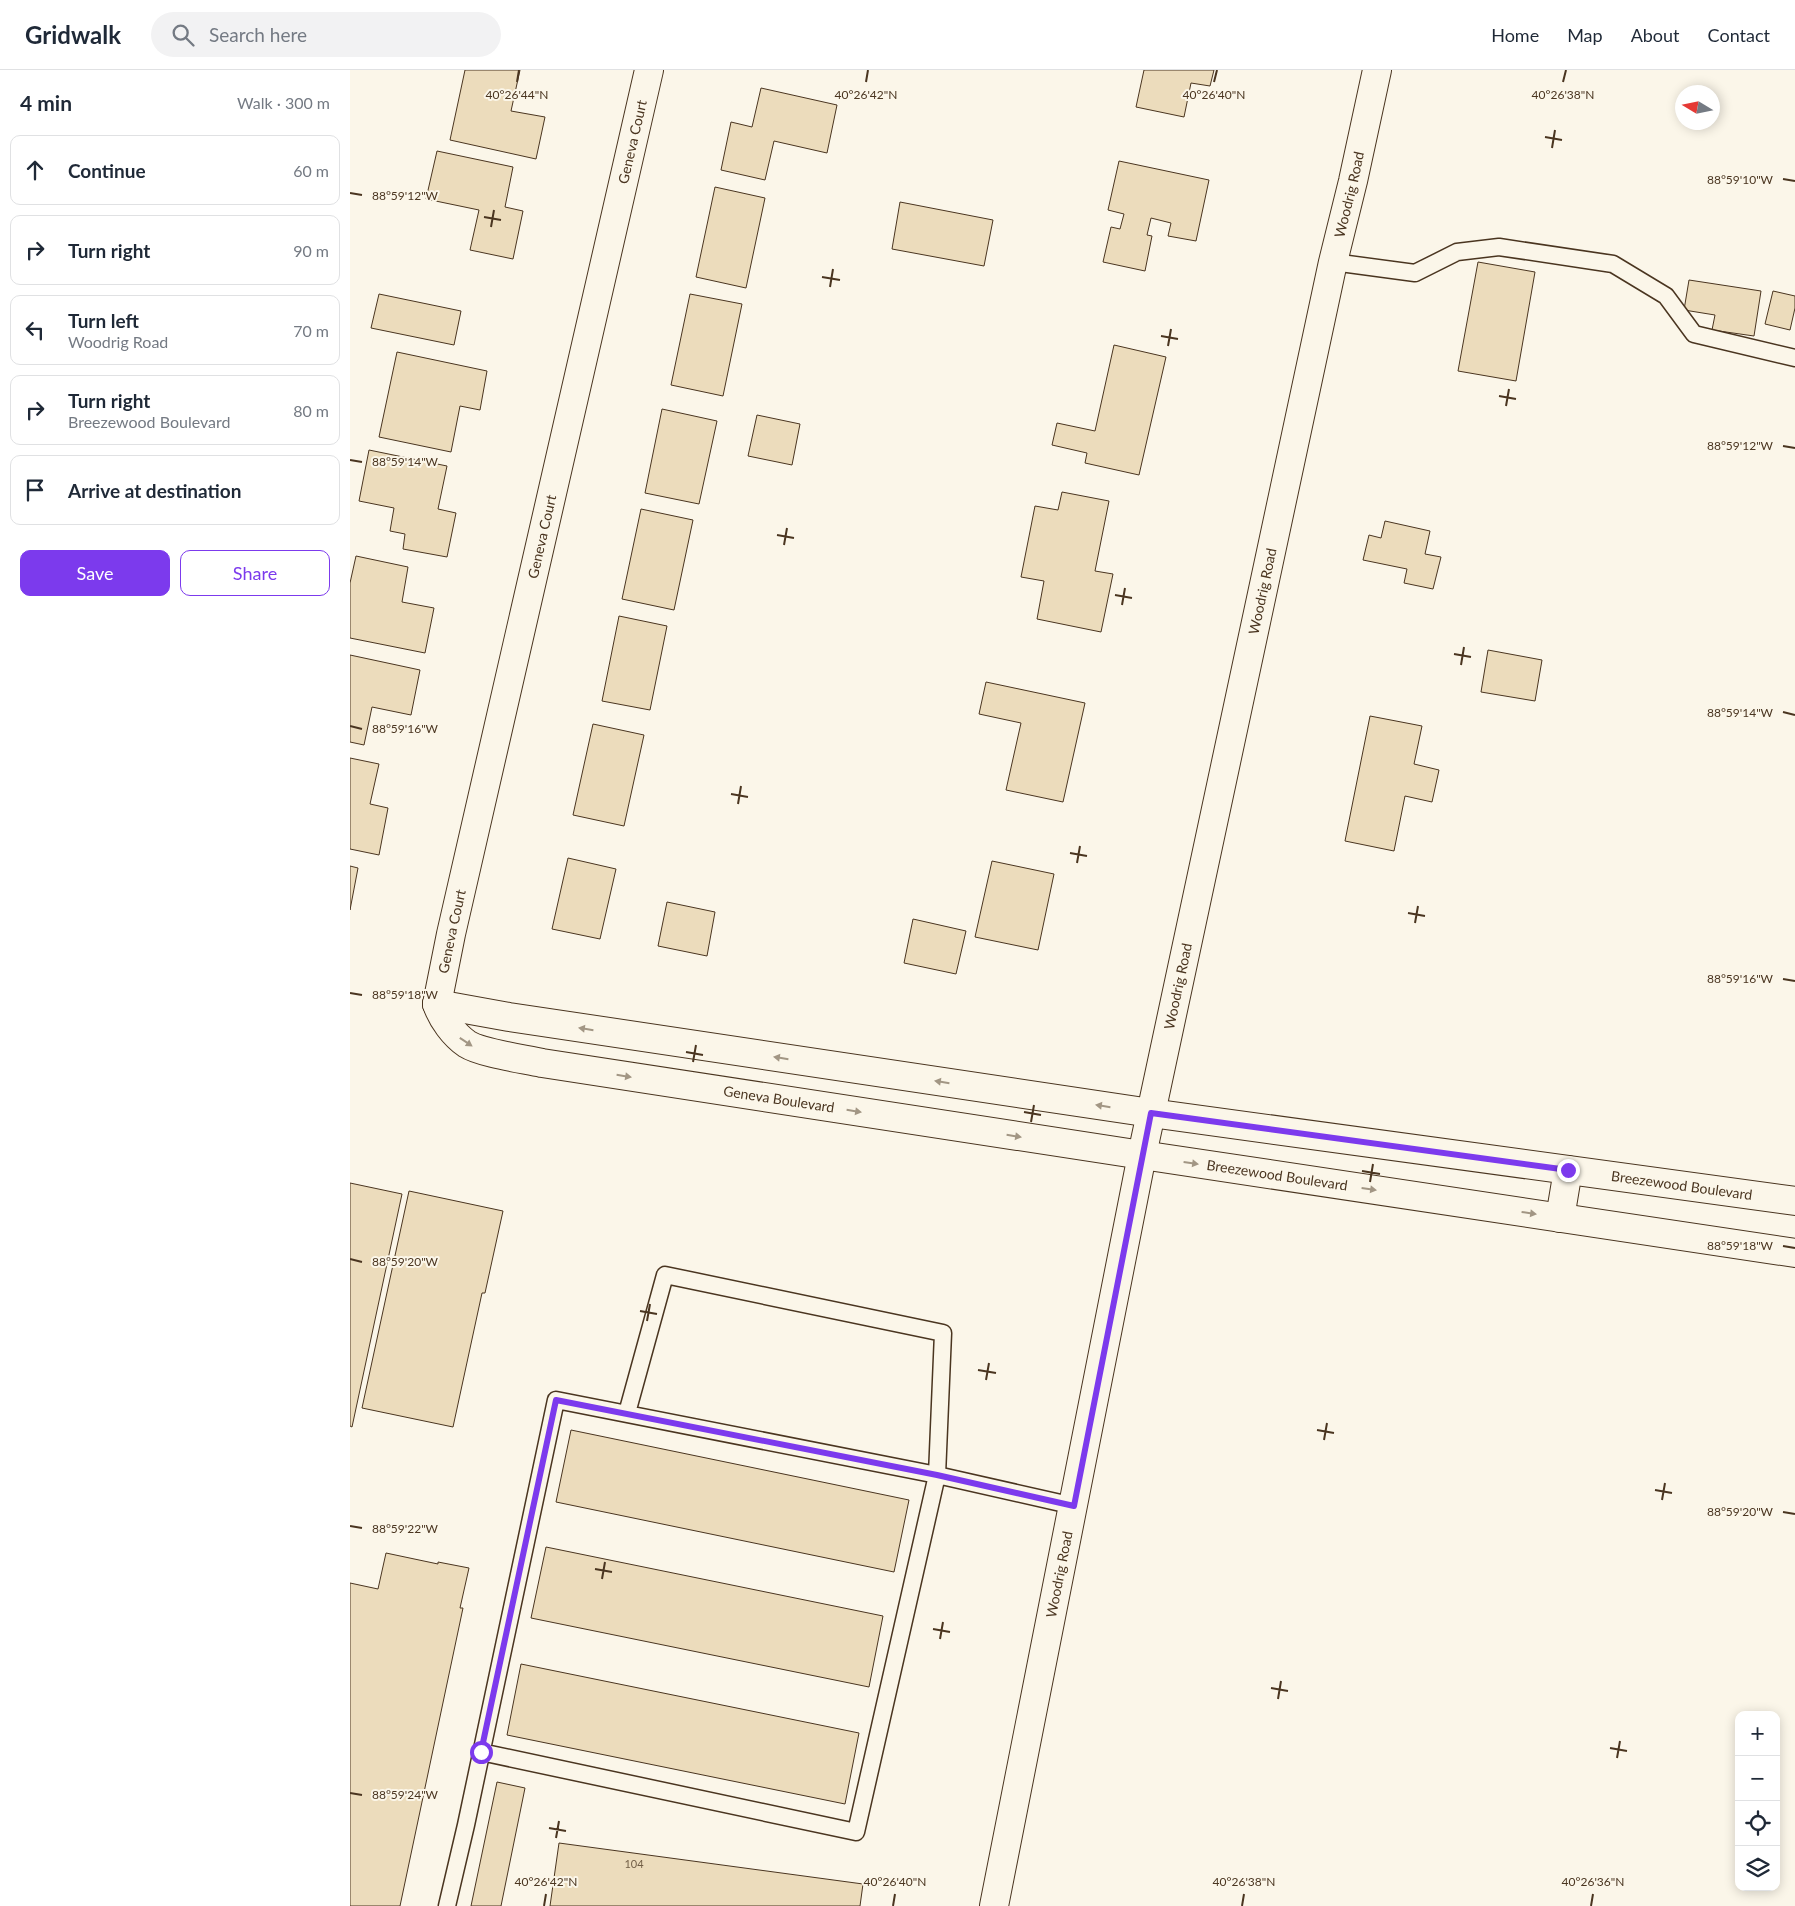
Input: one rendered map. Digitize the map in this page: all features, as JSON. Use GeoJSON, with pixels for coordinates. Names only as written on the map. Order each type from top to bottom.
{"type":"FeatureCollection","features":[{"type":"Feature","properties":{"kind":"street","name":"Geneva Court"},"geometry":{"type":"LineString","coordinates":[[437,1004],[453,924],[649,70]]}},
{"type":"Feature","properties":{"kind":"street","name":"Woodrig Road"},"geometry":{"type":"LineString","coordinates":[[994,1906],[1142,1156],[1332,262],[1353,181],[1377,70]]}},
{"type":"Feature","properties":{"kind":"street","name":"Breezewood Boulevard"},"geometry":{"type":"LineString","coordinates":[[437,1004],[509,1017],[1151,1113],[1795,1201]]}},
{"type":"Feature","properties":{"kind":"street","name":"Geneva Boulevard"},"geometry":{"type":"LineString","coordinates":[[437,1004],[451,1029],[467,1045],[495,1053],[552,1065],[1142,1156]]}},
{"type":"Feature","properties":{"kind":"street","name":"Breezewood Boulevard"},"geometry":{"type":"LineString","coordinates":[[1142,1156],[1795,1253]]}},
{"type":"Feature","properties":{"kind":"street"},"geometry":{"type":"LineString","coordinates":[[1560,1218],[1568,1170]]}},
{"type":"Feature","properties":{"kind":"lane"},"geometry":{"type":"LineString","coordinates":[[1332,262],[1415,273],[1457,252],[1499,247],[1613,264],[1666,296],[1694,334],[1795,358]]}},
{"type":"Feature","properties":{"kind":"lane"},"geometry":{"type":"LineString","coordinates":[[481,1752],[856,1832],[937,1475],[943,1333],[665,1275],[626,1413]]}},
{"type":"Feature","properties":{"kind":"lane"},"geometry":{"type":"LineString","coordinates":[[447,1906],[556,1400],[937,1475],[1074,1506]]}},
{"type":"Feature","properties":{"kind":"building"},"geometry":{"type":"Polygon","coordinates":[[[465,70],[520,70],[511,111],[545,117],[536,159],[450,140],[465,70]]]}},
{"type":"Feature","properties":{"kind":"building"},"geometry":{"type":"Polygon","coordinates":[[[1144,70],[1214,70],[1210,86],[1191,83],[1184,117],[1136,107],[1144,70]]]}},
{"type":"Feature","properties":{"kind":"building"},"geometry":{"type":"Polygon","coordinates":[[[761,88],[837,105],[827,153],[774,141],[765,180],[721,170],[731,122],[752,127],[761,88]]]}},
{"type":"Feature","properties":{"kind":"building"},"geometry":{"type":"Polygon","coordinates":[[[437,151],[513,167],[505,207],[523,211],[513,259],[470,250],[479,210],[426,199],[437,151]]]}},
{"type":"Feature","properties":{"kind":"building"},"geometry":{"type":"Polygon","coordinates":[[[1119,161],[1209,180],[1196,241],[1168,236],[1171,223],[1151,218],[1147,235],[1152,236],[1145,271],[1103,262],[1111,227],[1120,229],[1124,214],[1108,210],[1119,161]]]}},
{"type":"Feature","properties":{"kind":"building"},"geometry":{"type":"Polygon","coordinates":[[[715,187],[765,198],[746,288],[696,277],[715,187]]]}},
{"type":"Feature","properties":{"kind":"building"},"geometry":{"type":"Polygon","coordinates":[[[900,202],[993,220],[984,266],[892,249],[900,202]]]}},
{"type":"Feature","properties":{"kind":"building"},"geometry":{"type":"Polygon","coordinates":[[[1478,262],[1535,272],[1516,381],[1458,371],[1478,262]]]}},
{"type":"Feature","properties":{"kind":"building"},"geometry":{"type":"Polygon","coordinates":[[[1689,280],[1761,291],[1754,336],[1712,330],[1715,315],[1684,310],[1689,280]]]}},
{"type":"Feature","properties":{"kind":"building"},"geometry":{"type":"Polygon","coordinates":[[[1773,291],[1795,296],[1795,308],[1790,330],[1765,324],[1773,291]]]}},
{"type":"Feature","properties":{"kind":"building"},"geometry":{"type":"Polygon","coordinates":[[[379,294],[461,311],[454,345],[371,328],[379,294]]]}},
{"type":"Feature","properties":{"kind":"building"},"geometry":{"type":"Polygon","coordinates":[[[690,294],[742,304],[723,396],[671,385],[690,294]]]}},
{"type":"Feature","properties":{"kind":"building"},"geometry":{"type":"Polygon","coordinates":[[[1114,345],[1166,357],[1139,475],[1085,463],[1087,453],[1052,445],[1057,423],[1095,431],[1114,345]]]}},
{"type":"Feature","properties":{"kind":"building"},"geometry":{"type":"Polygon","coordinates":[[[397,352],[487,371],[480,410],[460,406],[451,452],[379,437],[397,352]]]}},
{"type":"Feature","properties":{"kind":"building"},"geometry":{"type":"Polygon","coordinates":[[[662,409],[717,421],[699,504],[645,493],[662,409]]]}},
{"type":"Feature","properties":{"kind":"building"},"geometry":{"type":"Polygon","coordinates":[[[757,415],[800,424],[792,465],[748,456],[757,415]]]}},
{"type":"Feature","properties":{"kind":"building"},"geometry":{"type":"Polygon","coordinates":[[[369,450],[447,466],[438,509],[456,513],[447,557],[403,549],[405,534],[390,531],[394,508],[359,501],[369,450]]]}},
{"type":"Feature","properties":{"kind":"building"},"geometry":{"type":"Polygon","coordinates":[[[1062,492],[1109,501],[1095,571],[1113,574],[1101,632],[1037,619],[1044,581],[1021,577],[1035,506],[1058,510],[1062,492]]]}},
{"type":"Feature","properties":{"kind":"building"},"geometry":{"type":"Polygon","coordinates":[[[641,509],[693,520],[674,610],[622,599],[641,509]]]}},
{"type":"Feature","properties":{"kind":"building"},"geometry":{"type":"Polygon","coordinates":[[[1385,521],[1430,531],[1425,554],[1441,557],[1433,589],[1404,583],[1407,569],[1363,560],[1369,535],[1381,538],[1385,521]]]}},
{"type":"Feature","properties":{"kind":"building"},"geometry":{"type":"Polygon","coordinates":[[[356,556],[408,567],[402,602],[434,608],[425,653],[350,638],[350,583],[356,556]]]}},
{"type":"Feature","properties":{"kind":"building"},"geometry":{"type":"Polygon","coordinates":[[[619,616],[667,626],[650,710],[602,701],[619,616]]]}},
{"type":"Feature","properties":{"kind":"building"},"geometry":{"type":"Polygon","coordinates":[[[1488,650],[1542,660],[1535,701],[1481,692],[1488,650]]]}},
{"type":"Feature","properties":{"kind":"building"},"geometry":{"type":"Polygon","coordinates":[[[350,655],[420,670],[411,715],[372,707],[364,745],[350,742],[350,655]]]}},
{"type":"Feature","properties":{"kind":"building"},"geometry":{"type":"Polygon","coordinates":[[[986,682],[1085,703],[1063,802],[1006,790],[1021,723],[979,714],[986,682]]]}},
{"type":"Feature","properties":{"kind":"building"},"geometry":{"type":"Polygon","coordinates":[[[1370,716],[1422,726],[1414,764],[1439,770],[1432,802],[1405,796],[1394,851],[1345,841],[1370,716]]]}},
{"type":"Feature","properties":{"kind":"building"},"geometry":{"type":"Polygon","coordinates":[[[593,724],[644,735],[624,826],[573,815],[593,724]]]}},
{"type":"Feature","properties":{"kind":"building"},"geometry":{"type":"Polygon","coordinates":[[[350,758],[379,764],[370,804],[388,808],[379,855],[350,849],[350,758]]]}},
{"type":"Feature","properties":{"kind":"building"},"geometry":{"type":"Polygon","coordinates":[[[568,858],[616,869],[600,939],[552,929],[568,858]]]}},
{"type":"Feature","properties":{"kind":"building"},"geometry":{"type":"Polygon","coordinates":[[[992,861],[1054,874],[1038,950],[975,937],[992,861]]]}},
{"type":"Feature","properties":{"kind":"building"},"geometry":{"type":"Polygon","coordinates":[[[350,866],[358,868],[350,910],[350,866]]]}},
{"type":"Feature","properties":{"kind":"building"},"geometry":{"type":"Polygon","coordinates":[[[667,902],[715,912],[707,956],[658,946],[667,902]]]}},
{"type":"Feature","properties":{"kind":"building"},"geometry":{"type":"Polygon","coordinates":[[[913,919],[966,931],[956,974],[904,963],[913,919]]]}},
{"type":"Feature","properties":{"kind":"building"},"geometry":{"type":"Polygon","coordinates":[[[350,1183],[402,1194],[352,1427],[350,1426],[350,1183]]]}},
{"type":"Feature","properties":{"kind":"building"},"geometry":{"type":"Polygon","coordinates":[[[409,1191],[503,1211],[485,1293],[482,1293],[453,1427],[362,1408],[409,1191]]]}},
{"type":"Feature","properties":{"kind":"building"},"geometry":{"type":"Polygon","coordinates":[[[571,1430],[909,1500],[894,1572],[556,1502],[571,1430]]]}},
{"type":"Feature","properties":{"kind":"building"},"geometry":{"type":"Polygon","coordinates":[[[546,1547],[883,1616],[869,1687],[531,1618],[546,1547]]]}},
{"type":"Feature","properties":{"kind":"building"},"geometry":{"type":"Polygon","coordinates":[[[386,1553],[438,1564],[438,1562],[469,1568],[460,1608],[463,1608],[400,1906],[350,1906],[350,1583],[378,1589],[386,1553]]]}},
{"type":"Feature","properties":{"kind":"building"},"geometry":{"type":"Polygon","coordinates":[[[521,1664],[859,1733],[845,1804],[507,1735],[521,1664]]]}},
{"type":"Feature","properties":{"kind":"building"},"geometry":{"type":"Polygon","coordinates":[[[497,1782],[525,1788],[501,1906],[471,1906],[497,1782]]]}},
{"type":"Feature","properties":{"kind":"building"},"geometry":{"type":"Polygon","coordinates":[[[559,1843],[863,1884],[860,1906],[550,1906],[559,1843]]]}},
{"type":"Feature","properties":{"kind":"route"},"geometry":{"type":"LineString","coordinates":[[481,1752],[556,1400],[937,1475],[1074,1506],[1151,1113],[1568,1170]]}}]}
